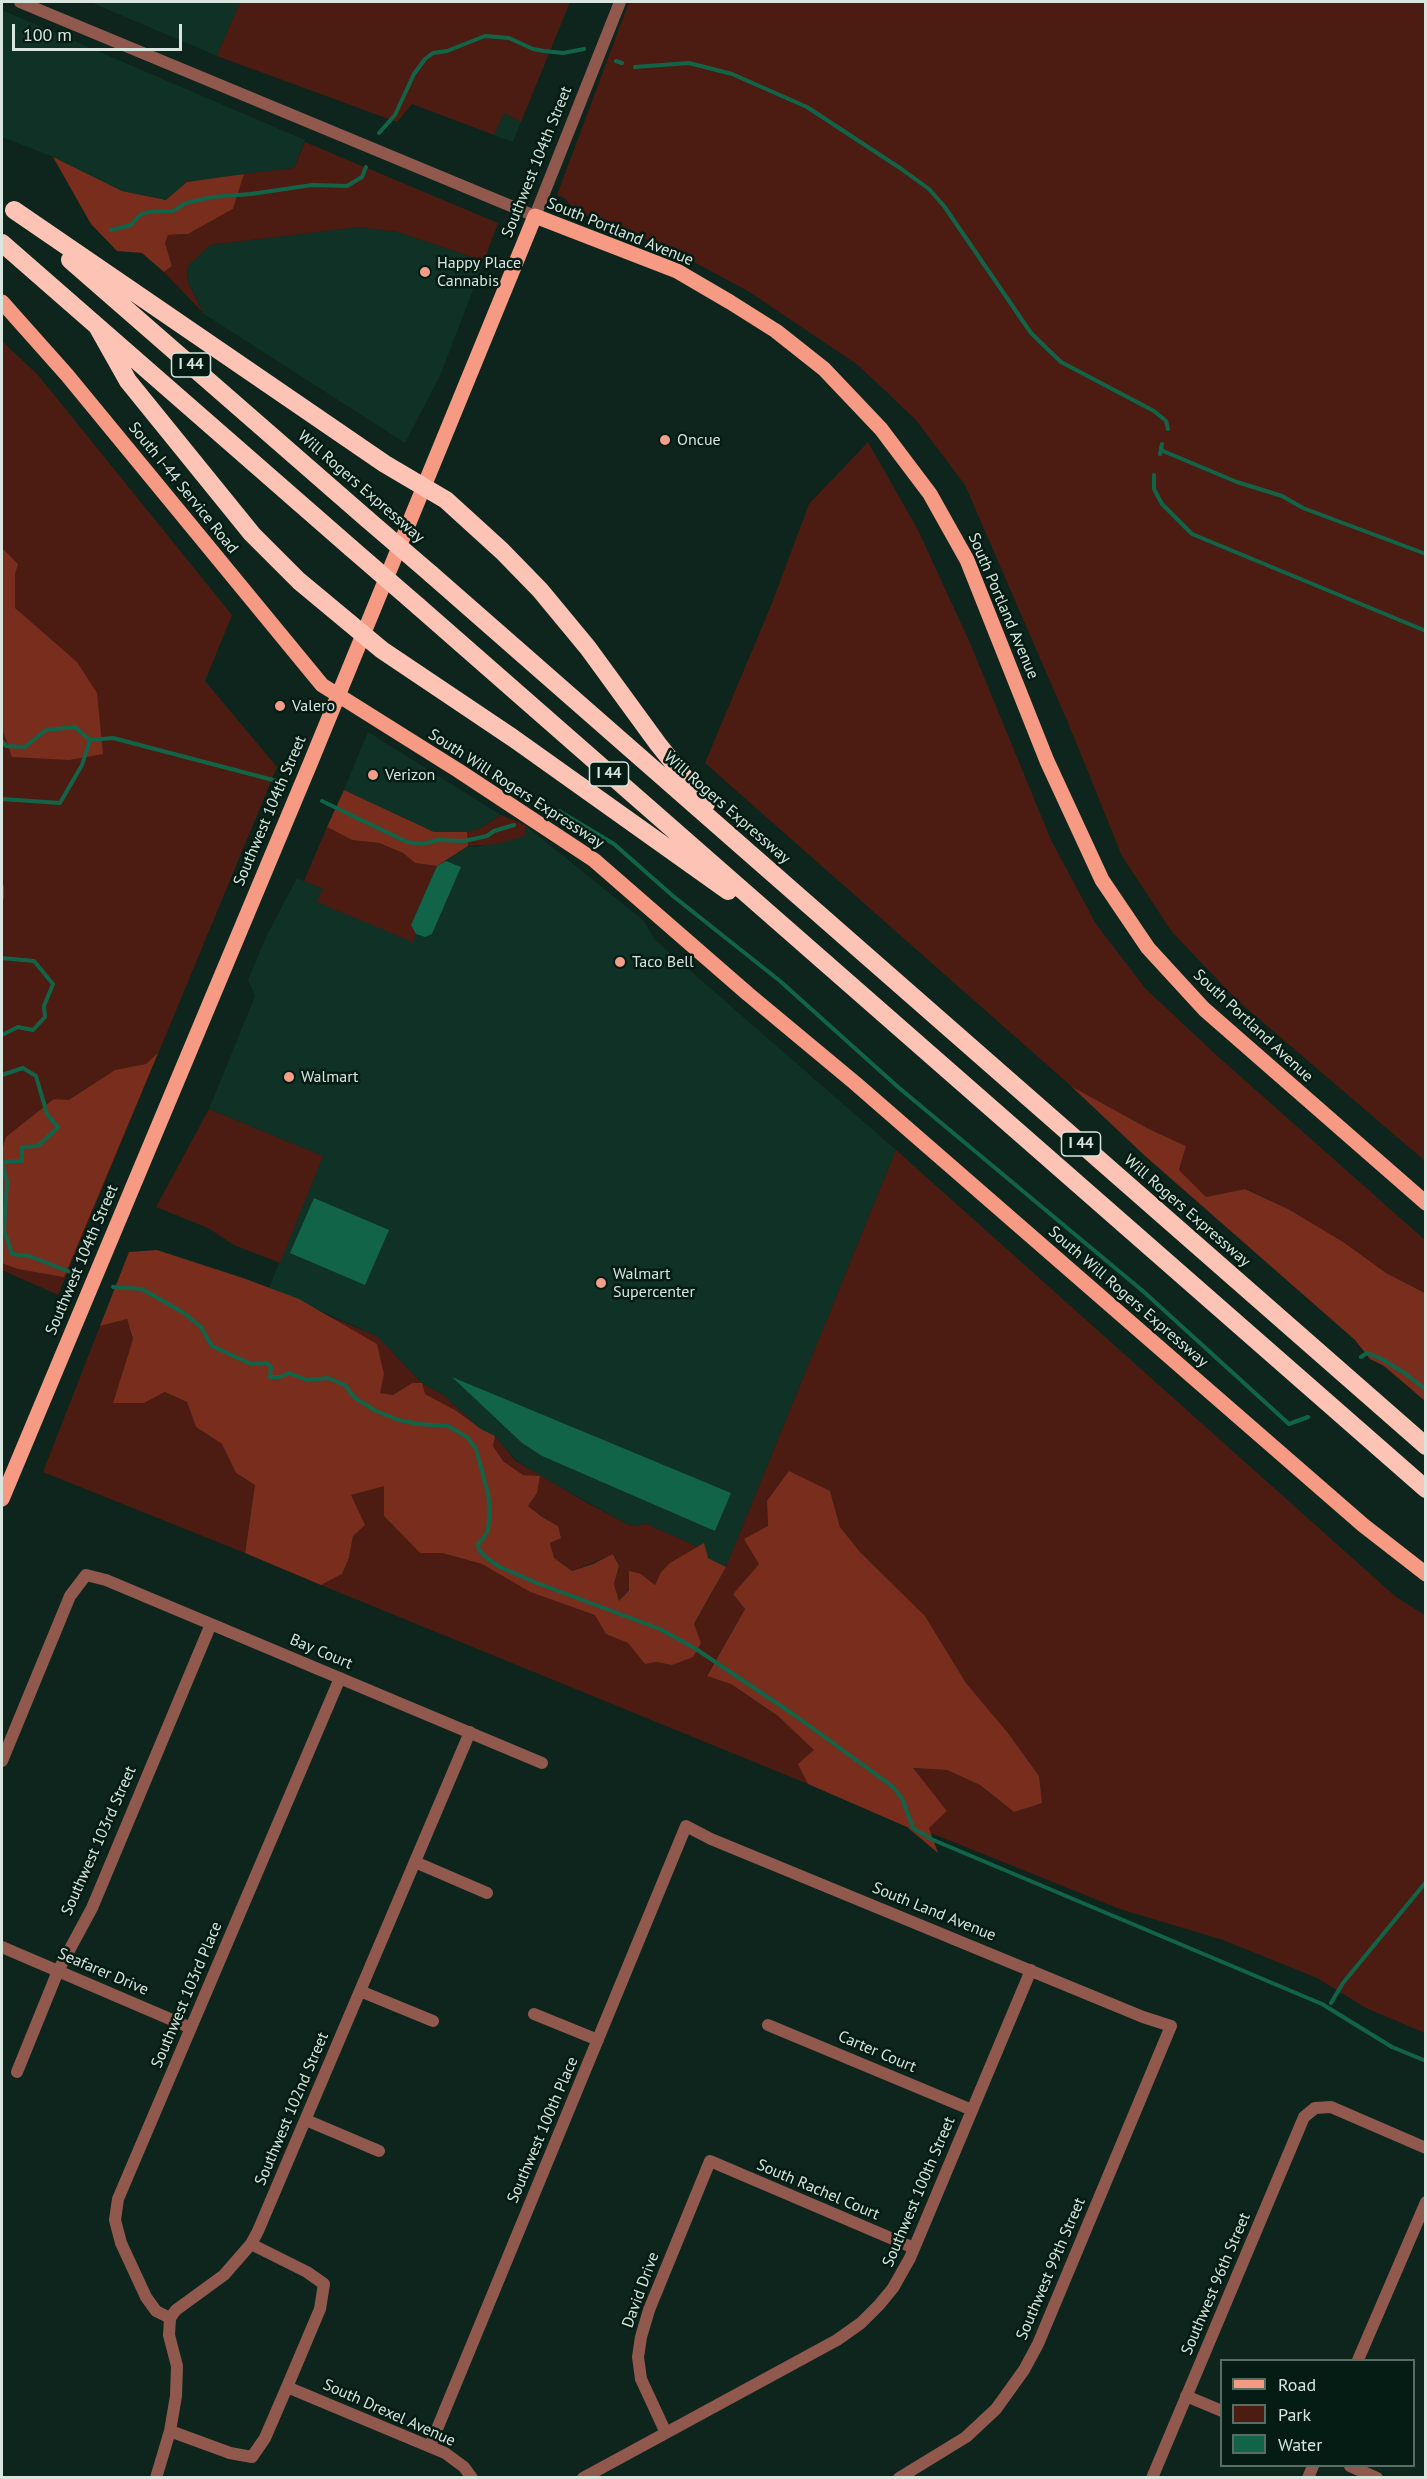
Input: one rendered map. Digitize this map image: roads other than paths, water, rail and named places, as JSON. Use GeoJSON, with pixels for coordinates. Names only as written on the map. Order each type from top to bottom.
{"type":"FeatureCollection","features":[{"type":"Feature","properties":{"kind":"highway"},"geometry":{"type":"LineString","coordinates":[[8,205],[357,445],[446,501],[502,551],[540,590],[588,648],[658,744],[736,842]]}},
{"type":"Feature","properties":{"kind":"highway","name":"Will Rogers Expressway"},"geometry":{"type":"LineString","coordinates":[[8,205],[1425,1446]]}},
{"type":"Feature","properties":{"kind":"highway","name":"I 44"},"geometry":{"type":"LineString","coordinates":[[2,243],[1425,1489]]}},
{"type":"Feature","properties":{"kind":"highway"},"geometry":{"type":"LineString","coordinates":[[96,326],[128,381],[245,526],[299,581],[382,650],[513,738],[801,942]]}},
{"type":"Feature","properties":{"kind":"main road","name":"Southwest 104th Street"},"geometry":{"type":"LineString","coordinates":[[2,1499],[425,486],[535,216]]}},
{"type":"Feature","properties":{"kind":"main road","name":"South Portland Avenue"},"geometry":{"type":"LineString","coordinates":[[535,216],[677,272],[730,302],[776,331],[824,369],[881,429],[930,494],[967,560],[1047,761],[1102,880],[1148,948],[1204,1009],[1425,1203]]}},
{"type":"Feature","properties":{"kind":"main road","name":"South I-44 Service Road"},"geometry":{"type":"LineString","coordinates":[[2,302],[67,375],[322,685],[338,695]]}},
{"type":"Feature","properties":{"kind":"main road","name":"South Will Rogers Expressway"},"geometry":{"type":"LineString","coordinates":[[338,695],[594,860],[1364,1525],[1425,1574]]}},
{"type":"Feature","properties":{"kind":"street","name":"South Portland Avenue"},"geometry":{"type":"LineString","coordinates":[[20,2],[535,216]]}},
{"type":"Feature","properties":{"kind":"street","name":"Southwest 104th Street"},"geometry":{"type":"LineString","coordinates":[[535,216],[620,2]]}},
{"type":"Feature","properties":{"kind":"street","name":"Bay Court"},"geometry":{"type":"LineString","coordinates":[[2,1761],[70,1596],[86,1575],[106,1580],[542,1763]]}},
{"type":"Feature","properties":{"kind":"street","name":"Southwest 103rd Street"},"geometry":{"type":"LineString","coordinates":[[17,2072],[58,1971],[92,1908],[211,1624]]}},
{"type":"Feature","properties":{"kind":"street","name":"Southwest 103rd Place"},"geometry":{"type":"LineString","coordinates":[[170,2318],[156,2311],[141,2287],[118,2235],[116,2208],[121,2188],[340,1678]]}},
{"type":"Feature","properties":{"kind":"street","name":"Southwest 102nd Street"},"geometry":{"type":"LineString","coordinates":[[170,2318],[176,2310],[219,2281],[251,2244],[306,2120],[470,1732]]}},
{"type":"Feature","properties":{"kind":"street","name":"South Land Avenue"},"geometry":{"type":"LineString","coordinates":[[686,1826],[711,1839],[1143,2018],[1171,2026]]}},
{"type":"Feature","properties":{"kind":"street","name":"Southwest 100th Place"},"geometry":{"type":"LineString","coordinates":[[430,2446],[686,1826]]}},
{"type":"Feature","properties":{"kind":"street"},"geometry":{"type":"LineString","coordinates":[[415,1862],[487,1893]]}},
{"type":"Feature","properties":{"kind":"street","name":"Seafarer Drive"},"geometry":{"type":"LineString","coordinates":[[2,1947],[191,2028]]}},
{"type":"Feature","properties":{"kind":"street","name":"Southwest 100th Street"},"geometry":{"type":"LineString","coordinates":[[583,2478],[849,2332],[870,2315],[893,2288],[914,2248],[1030,1970]]}},
{"type":"Feature","properties":{"kind":"street"},"geometry":{"type":"LineString","coordinates":[[360,1991],[433,2021]]}},
{"type":"Feature","properties":{"kind":"street"},"geometry":{"type":"LineString","coordinates":[[534,2014],[598,2040]]}},
{"type":"Feature","properties":{"kind":"street","name":"Carter Court"},"geometry":{"type":"LineString","coordinates":[[768,2025],[972,2110]]}},
{"type":"Feature","properties":{"kind":"street","name":"Southwest 99th Street"},"geometry":{"type":"LineString","coordinates":[[899,2478],[953,2446],[984,2420],[1006,2396],[1030,2359],[1171,2026]]}},
{"type":"Feature","properties":{"kind":"street","name":"Southwest 96th Street"},"geometry":{"type":"LineString","coordinates":[[1152,2478],[1304,2117],[1315,2108],[1327,2106],[1335,2108],[1362,2122],[1425,2148]]}},
{"type":"Feature","properties":{"kind":"street"},"geometry":{"type":"LineString","coordinates":[[306,2120],[379,2151]]}},
{"type":"Feature","properties":{"kind":"street","name":"South Rachel Court"},"geometry":{"type":"LineString","coordinates":[[710,2161],[914,2248]]}},
{"type":"Feature","properties":{"kind":"street","name":"David Drive"},"geometry":{"type":"LineString","coordinates":[[666,2433],[641,2379],[638,2357],[641,2337],[649,2310],[710,2161]]}},
{"type":"Feature","properties":{"kind":"street"},"geometry":{"type":"LineString","coordinates":[[1359,2359],[1425,2202]]}},
{"type":"Feature","properties":{"kind":"street"},"geometry":{"type":"LineString","coordinates":[[170,2431],[230,2453],[252,2457],[265,2438],[320,2308],[324,2284],[307,2272],[251,2244]]}},
{"type":"Feature","properties":{"kind":"street"},"geometry":{"type":"LineString","coordinates":[[156,2478],[170,2431],[176,2396],[177,2366],[170,2335],[170,2318]]}},
{"type":"Feature","properties":{"kind":"street","name":"South Drexel Avenue"},"geometry":{"type":"LineString","coordinates":[[287,2387],[430,2446],[458,2462],[472,2478]]}},
{"type":"Feature","properties":{"kind":"street"},"geometry":{"type":"LineString","coordinates":[[1186,2396],[1220,2411]]}},
{"type":"Feature","properties":{"kind":"street"},"geometry":{"type":"LineString","coordinates":[[921,2465],[928,2478]]}},
{"type":"Feature","properties":{"kind":"street"},"geometry":{"type":"LineString","coordinates":[[1352,2467],[1377,2478]]}},
{"type":"Feature","properties":{"kind":"water"},"geometry":{"type":"Polygon","coordinates":[[[446,861],[461,867],[432,934],[425,937],[416,934],[411,925],[437,866],[446,861]]]}},
{"type":"Feature","properties":{"kind":"water"},"geometry":{"type":"Polygon","coordinates":[[[314,1198],[389,1230],[365,1285],[290,1253],[314,1198]]]}},
{"type":"Feature","properties":{"kind":"water"},"geometry":{"type":"Polygon","coordinates":[[[452,1377],[731,1493],[715,1531],[542,1456],[522,1443],[452,1377]]]}},
{"type":"Feature","properties":{"kind":"waterway"},"geometry":{"type":"LineString","coordinates":[[379,133],[395,115],[414,74],[425,59],[433,53],[447,51],[485,36],[509,38],[533,49],[544,51],[563,53],[584,49]]}},
{"type":"Feature","properties":{"kind":"waterway"},"geometry":{"type":"LineString","coordinates":[[616,61],[622,63]]}},
{"type":"Feature","properties":{"kind":"waterway"},"geometry":{"type":"LineString","coordinates":[[635,67],[689,63],[732,74],[807,107],[900,168],[929,189],[944,206],[1031,333],[1061,362],[1154,411],[1166,421],[1168,429]]}},
{"type":"Feature","properties":{"kind":"waterway"},"geometry":{"type":"LineString","coordinates":[[111,230],[131,225],[140,215],[148,212],[173,211],[186,203],[212,197],[312,185],[347,186],[362,177],[366,167]]}},
{"type":"Feature","properties":{"kind":"waterway"},"geometry":{"type":"LineString","coordinates":[[1160,454],[1162,444]]}},
{"type":"Feature","properties":{"kind":"waterway"},"geometry":{"type":"LineString","coordinates":[[1161,448],[1163,451],[1237,482],[1282,496],[1303,508],[1426,554]]}},
{"type":"Feature","properties":{"kind":"waterway"},"geometry":{"type":"LineString","coordinates":[[1154,475],[1154,489],[1162,504],[1192,534],[1426,631]]}},
{"type":"Feature","properties":{"kind":"waterway"},"geometry":{"type":"LineString","coordinates":[[2,741],[6,746],[25,747],[46,730],[75,727],[90,740],[113,738],[277,781]]}},
{"type":"Feature","properties":{"kind":"waterway"},"geometry":{"type":"LineString","coordinates":[[2,799],[60,803],[82,765],[90,740]]}},
{"type":"Feature","properties":{"kind":"waterway"},"geometry":{"type":"LineString","coordinates":[[322,801],[407,842],[423,844],[438,840],[464,841],[487,836],[494,831],[514,825]]}},
{"type":"Feature","properties":{"kind":"waterway"},"geometry":{"type":"LineString","coordinates":[[559,811],[614,844],[673,896],[780,981],[898,1087],[1144,1292],[1289,1424],[1308,1417]]}},
{"type":"Feature","properties":{"kind":"waterway"},"geometry":{"type":"LineString","coordinates":[[2,887],[2,898]]}},
{"type":"Feature","properties":{"kind":"waterway"},"geometry":{"type":"LineString","coordinates":[[2,958],[34,961],[53,984],[44,1006],[45,1017],[33,1030],[18,1027],[2,1035]]}},
{"type":"Feature","properties":{"kind":"waterway"},"geometry":{"type":"LineString","coordinates":[[2,1075],[23,1068],[36,1076],[47,1114],[58,1127],[38,1146],[22,1147],[22,1161],[2,1162]]}},
{"type":"Feature","properties":{"kind":"waterway"},"geometry":{"type":"LineString","coordinates":[[2,1163],[7,1182],[4,1230],[12,1254],[29,1256],[73,1273]]}},
{"type":"Feature","properties":{"kind":"waterway"},"geometry":{"type":"LineString","coordinates":[[113,1287],[142,1289],[184,1313],[201,1327],[212,1346],[251,1364],[267,1363],[271,1367],[270,1377],[280,1377],[289,1373],[307,1380],[328,1378],[345,1385],[355,1398],[376,1411],[418,1424],[448,1426],[467,1437],[476,1449],[488,1493],[490,1511],[488,1530],[478,1544],[479,1550],[488,1559],[500,1567],[537,1583],[660,1629],[696,1649],[793,1714],[892,1786],[902,1798],[913,1828],[931,1839],[1322,2004],[1392,2047],[1426,2061]]}},
{"type":"Feature","properties":{"kind":"waterway"},"geometry":{"type":"LineString","coordinates":[[1361,1357],[1367,1353],[1380,1358],[1426,1390]]}},
{"type":"Feature","properties":{"kind":"waterway"},"geometry":{"type":"LineString","coordinates":[[1331,2003],[1343,1983],[1426,1882]]}},
{"type":"Feature","properties":{"kind":"place","name":"Happy Place Cannabis"},"geometry":{"type":"Point","coordinates":[425,272]}},
{"type":"Feature","properties":{"kind":"place","name":"Oncue"},"geometry":{"type":"Point","coordinates":[665,440]}},
{"type":"Feature","properties":{"kind":"place","name":"Valero"},"geometry":{"type":"Point","coordinates":[280,706]}},
{"type":"Feature","properties":{"kind":"place","name":"Verizon"},"geometry":{"type":"Point","coordinates":[373,775]}},
{"type":"Feature","properties":{"kind":"place","name":"Taco Bell"},"geometry":{"type":"Point","coordinates":[620,962]}},
{"type":"Feature","properties":{"kind":"place","name":"Walmart"},"geometry":{"type":"Point","coordinates":[289,1077]}},
{"type":"Feature","properties":{"kind":"place","name":"Walmart Supercenter"},"geometry":{"type":"Point","coordinates":[601,1283]}}]}
